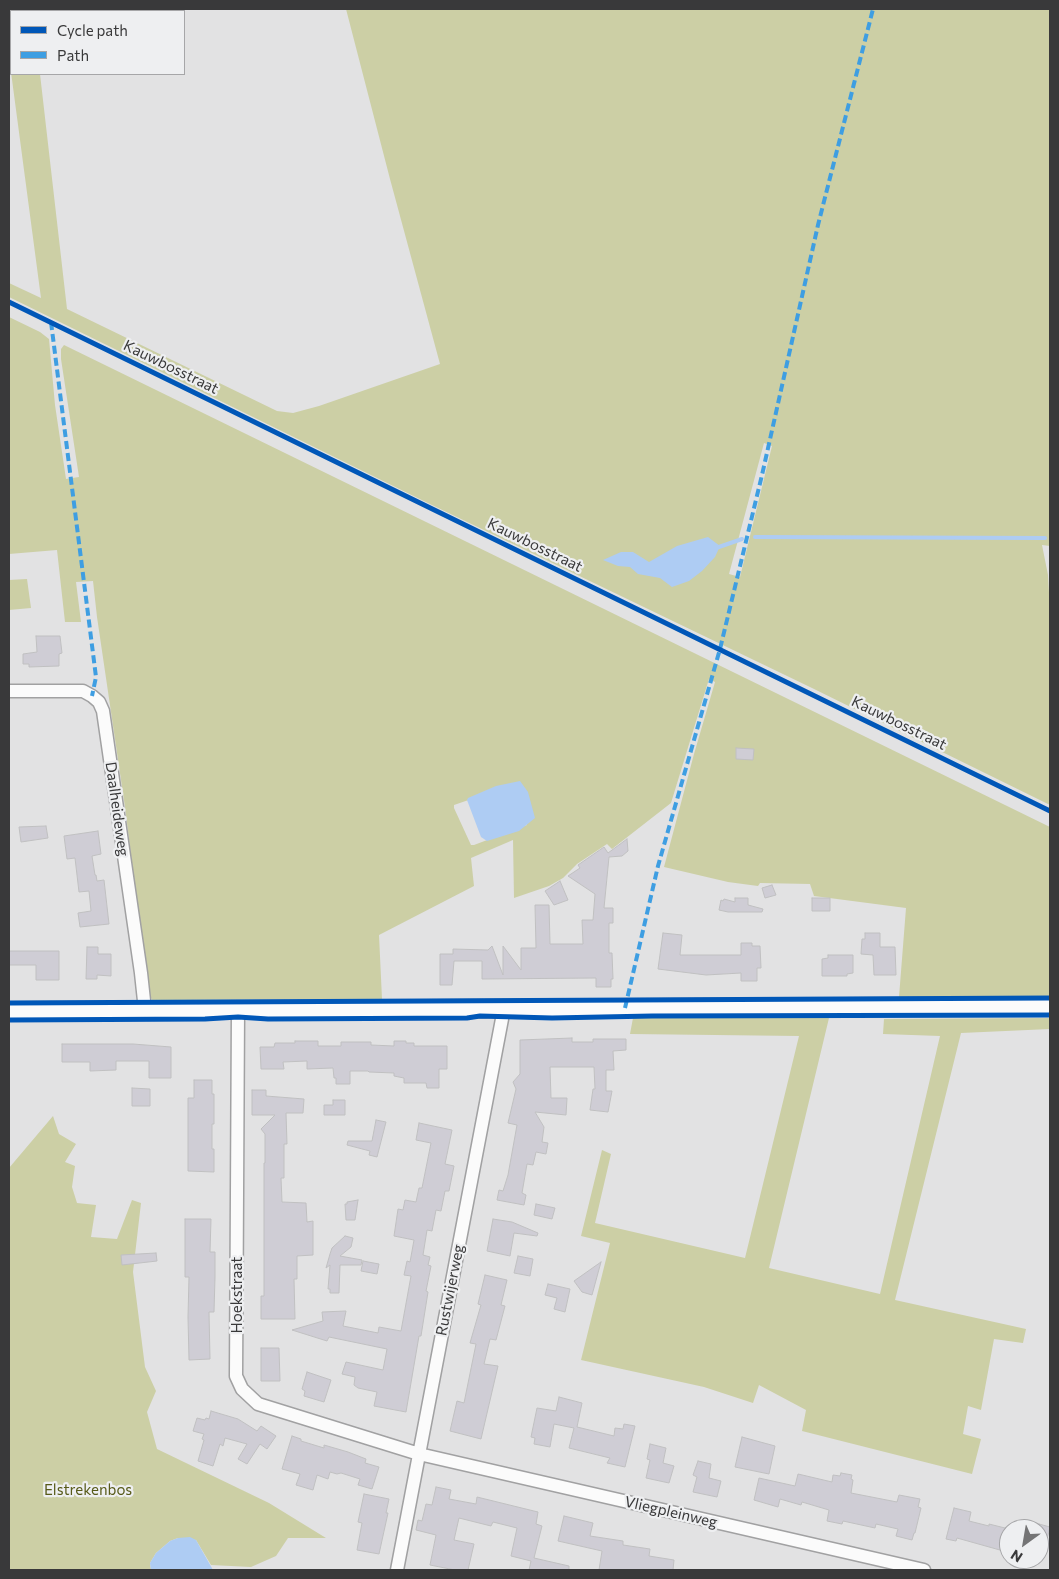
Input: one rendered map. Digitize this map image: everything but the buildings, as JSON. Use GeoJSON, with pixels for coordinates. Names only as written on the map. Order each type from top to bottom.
{"type":"FeatureCollection","features":[{"type":"Feature","properties":{"kind":"street","name":"Daalheideweg"},"geometry":{"type":"LineString","coordinates":[[9,691],[83,691],[99,702],[103,711],[141,973],[144,1010]]}},
{"type":"Feature","properties":{"kind":"street"},"geometry":{"type":"LineString","coordinates":[[9,1011],[1050,1006]]}},
{"type":"Feature","properties":{"kind":"street","name":"Rustwijerweg"},"geometry":{"type":"LineString","coordinates":[[397,1570],[498,1039],[502,1009]]}},
{"type":"Feature","properties":{"kind":"street","name":"Hoekstraat"},"geometry":{"type":"LineString","coordinates":[[238,1010],[236,1376],[242,1389],[258,1404],[419,1454]]}},
{"type":"Feature","properties":{"kind":"street","name":"Vliegpleinweg"},"geometry":{"type":"LineString","coordinates":[[419,1454],[924,1570]]}},
{"type":"Feature","properties":{"kind":"green space"},"geometry":{"type":"Polygon","coordinates":[[[9,9],[32,9],[10,10],[10,64],[9,9]]]}},
{"type":"Feature","properties":{"kind":"green space"},"geometry":{"type":"Polygon","coordinates":[[[346,9],[1050,9],[1050,546],[1042,545],[1048,575],[1050,610],[1050,805],[9,297],[9,283],[41,298],[11,75],[40,75],[67,309],[277,411],[293,413],[319,406],[440,364],[346,9]],[[764,443],[729,574],[740,577],[772,446],[764,443]]]}},
{"type":"Feature","properties":{"kind":"green space"},"geometry":{"type":"Polygon","coordinates":[[[9,317],[40,332],[49,339],[55,405],[66,479],[79,477],[61,359],[61,349],[64,345],[1050,827],[1050,996],[899,997],[906,908],[814,896],[810,884],[760,883],[758,886],[728,882],[664,867],[715,682],[709,679],[671,803],[612,849],[607,844],[577,864],[563,878],[549,886],[514,898],[513,840],[471,858],[474,886],[379,935],[382,999],[152,1000],[148,991],[125,807],[93,581],[76,582],[81,622],[65,622],[57,550],[9,554],[9,317]],[[515,784],[454,805],[471,845],[527,825],[515,784]]]}},
{"type":"Feature","properties":{"kind":"green space"},"geometry":{"type":"Polygon","coordinates":[[[27,579],[31,608],[9,610],[9,580],[27,579]]]}},
{"type":"Feature","properties":{"kind":"green space"},"geometry":{"type":"Polygon","coordinates":[[[633,1018],[829,1018],[769,1268],[880,1294],[940,1036],[883,1034],[884,1019],[1050,1018],[1050,1029],[961,1033],[895,1300],[1026,1329],[1023,1343],[994,1339],[981,1410],[968,1406],[963,1434],[981,1439],[972,1474],[802,1431],[806,1410],[759,1385],[753,1403],[704,1387],[581,1360],[610,1243],[581,1236],[602,1150],[611,1154],[595,1223],[745,1258],[799,1036],[630,1034],[633,1018]]]}},
{"type":"Feature","properties":{"kind":"green space","name":"Elstrekenbos"},"geometry":{"type":"Polygon","coordinates":[[[53,1116],[59,1134],[76,1144],[65,1162],[75,1166],[72,1187],[77,1203],[96,1205],[91,1237],[117,1239],[132,1200],[141,1203],[133,1272],[145,1367],[156,1391],[147,1412],[157,1449],[269,1503],[326,1538],[288,1538],[276,1556],[251,1567],[211,1565],[196,1540],[178,1538],[170,1541],[156,1553],[150,1563],[151,1570],[9,1570],[9,1168],[53,1116]]]}},
{"type":"Feature","properties":{"kind":"water"},"geometry":{"type":"Polygon","coordinates":[[[708,537],[720,546],[715,557],[689,581],[672,587],[660,578],[638,574],[630,567],[618,566],[603,560],[621,552],[633,552],[649,562],[677,546],[708,537]]]}},
{"type":"Feature","properties":{"kind":"water"},"geometry":{"type":"Polygon","coordinates":[[[520,781],[528,792],[535,818],[519,831],[487,841],[481,837],[467,800],[468,798],[496,786],[520,781]]]}},
{"type":"Feature","properties":{"kind":"water"},"geometry":{"type":"Polygon","coordinates":[[[190,1537],[196,1540],[213,1570],[151,1570],[150,1563],[156,1553],[170,1541],[190,1537]]]}},
{"type":"Feature","properties":{"kind":"waterway"},"geometry":{"type":"LineString","coordinates":[[755,537],[1045,538]]}},
{"type":"Feature","properties":{"kind":"waterway"},"geometry":{"type":"LineString","coordinates":[[716,548],[742,539]]}},
{"type":"Feature","properties":{"kind":"marked path"},"geometry":{"type":"LineString","coordinates":[[625,1008],[658,866],[720,649],[762,475],[818,225],[873,9]]}},
{"type":"Feature","properties":{"kind":"marked path"},"geometry":{"type":"LineString","coordinates":[[51,322],[96,677],[92,696]]}},
{"type":"Feature","properties":{"kind":"cycle path","name":"Kauwbosstraat"},"geometry":{"type":"LineString","coordinates":[[9,302],[1050,811]]}},
{"type":"Feature","properties":{"kind":"cycle path"},"geometry":{"type":"LineString","coordinates":[[9,1003],[1050,998]]}},
{"type":"Feature","properties":{"kind":"cycle path"},"geometry":{"type":"LineString","coordinates":[[9,1020],[205,1019],[238,1017],[268,1019],[467,1018],[480,1016],[552,1018],[1050,1015]]}}]}
